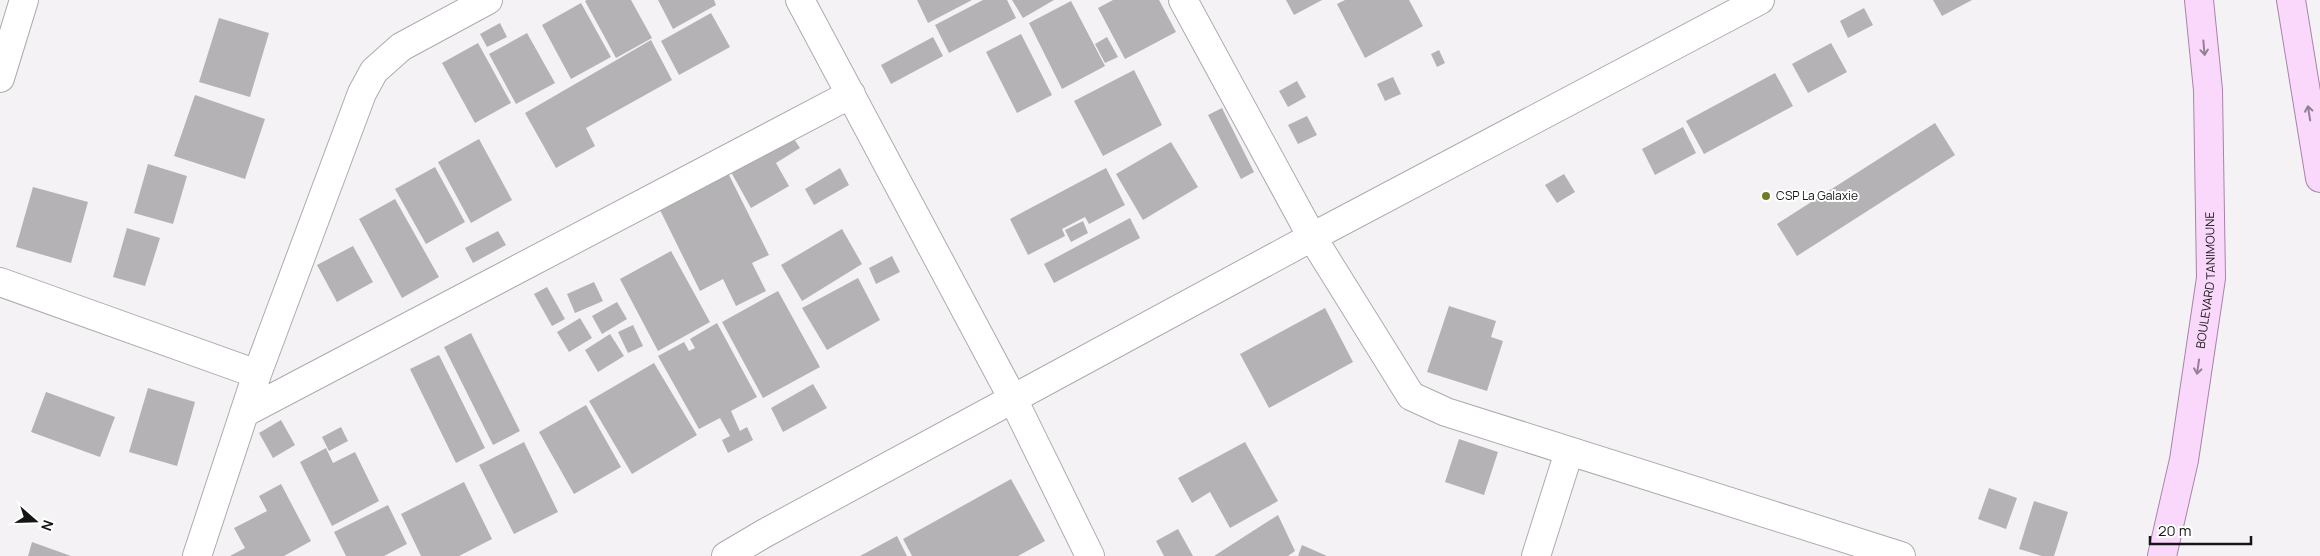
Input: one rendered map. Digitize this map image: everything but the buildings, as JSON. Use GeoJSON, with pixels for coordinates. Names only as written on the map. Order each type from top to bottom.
{"type":"FeatureCollection","features":[{"type":"Feature","properties":{"kind":"main road","name":"BOULEVARD TANIMOUNE"},"geometry":{"type":"LineString","coordinates":[[2162,556],[2184,460],[2211,278],[2208,90],[2199,0]]}},
{"type":"Feature","properties":{"kind":"main road"},"geometry":{"type":"LineString","coordinates":[[2291,0],[2320,178]]}},
{"type":"Feature","properties":{"kind":"street"},"geometry":{"type":"LineString","coordinates":[[0,78],[24,0]]}},
{"type":"Feature","properties":{"kind":"street"},"geometry":{"type":"LineString","coordinates":[[197,556],[257,374],[362,93],[374,71],[401,47],[488,0]]}},
{"type":"Feature","properties":{"kind":"street"},"geometry":{"type":"LineString","coordinates":[[800,0],[1013,399],[1090,556]]}},
{"type":"Feature","properties":{"kind":"street"},"geometry":{"type":"LineString","coordinates":[[1183,0],[1312,237],[1411,396],[1446,412],[1901,556]]}},
{"type":"Feature","properties":{"kind":"street"},"geometry":{"type":"LineString","coordinates":[[726,556],[767,544],[1013,399],[1312,237],[1760,0]]}},
{"type":"Feature","properties":{"kind":"street"},"geometry":{"type":"LineString","coordinates":[[244,413],[850,94]]}},
{"type":"Feature","properties":{"kind":"street"},"geometry":{"type":"LineString","coordinates":[[0,282],[257,374]]}},
{"type":"Feature","properties":{"kind":"street"},"geometry":{"type":"LineString","coordinates":[[1536,556],[1569,452]]}},
{"type":"Feature","properties":{"kind":"place","name":"CSP La Galaxie"},"geometry":{"type":"Point","coordinates":[1766,196]}}]}
